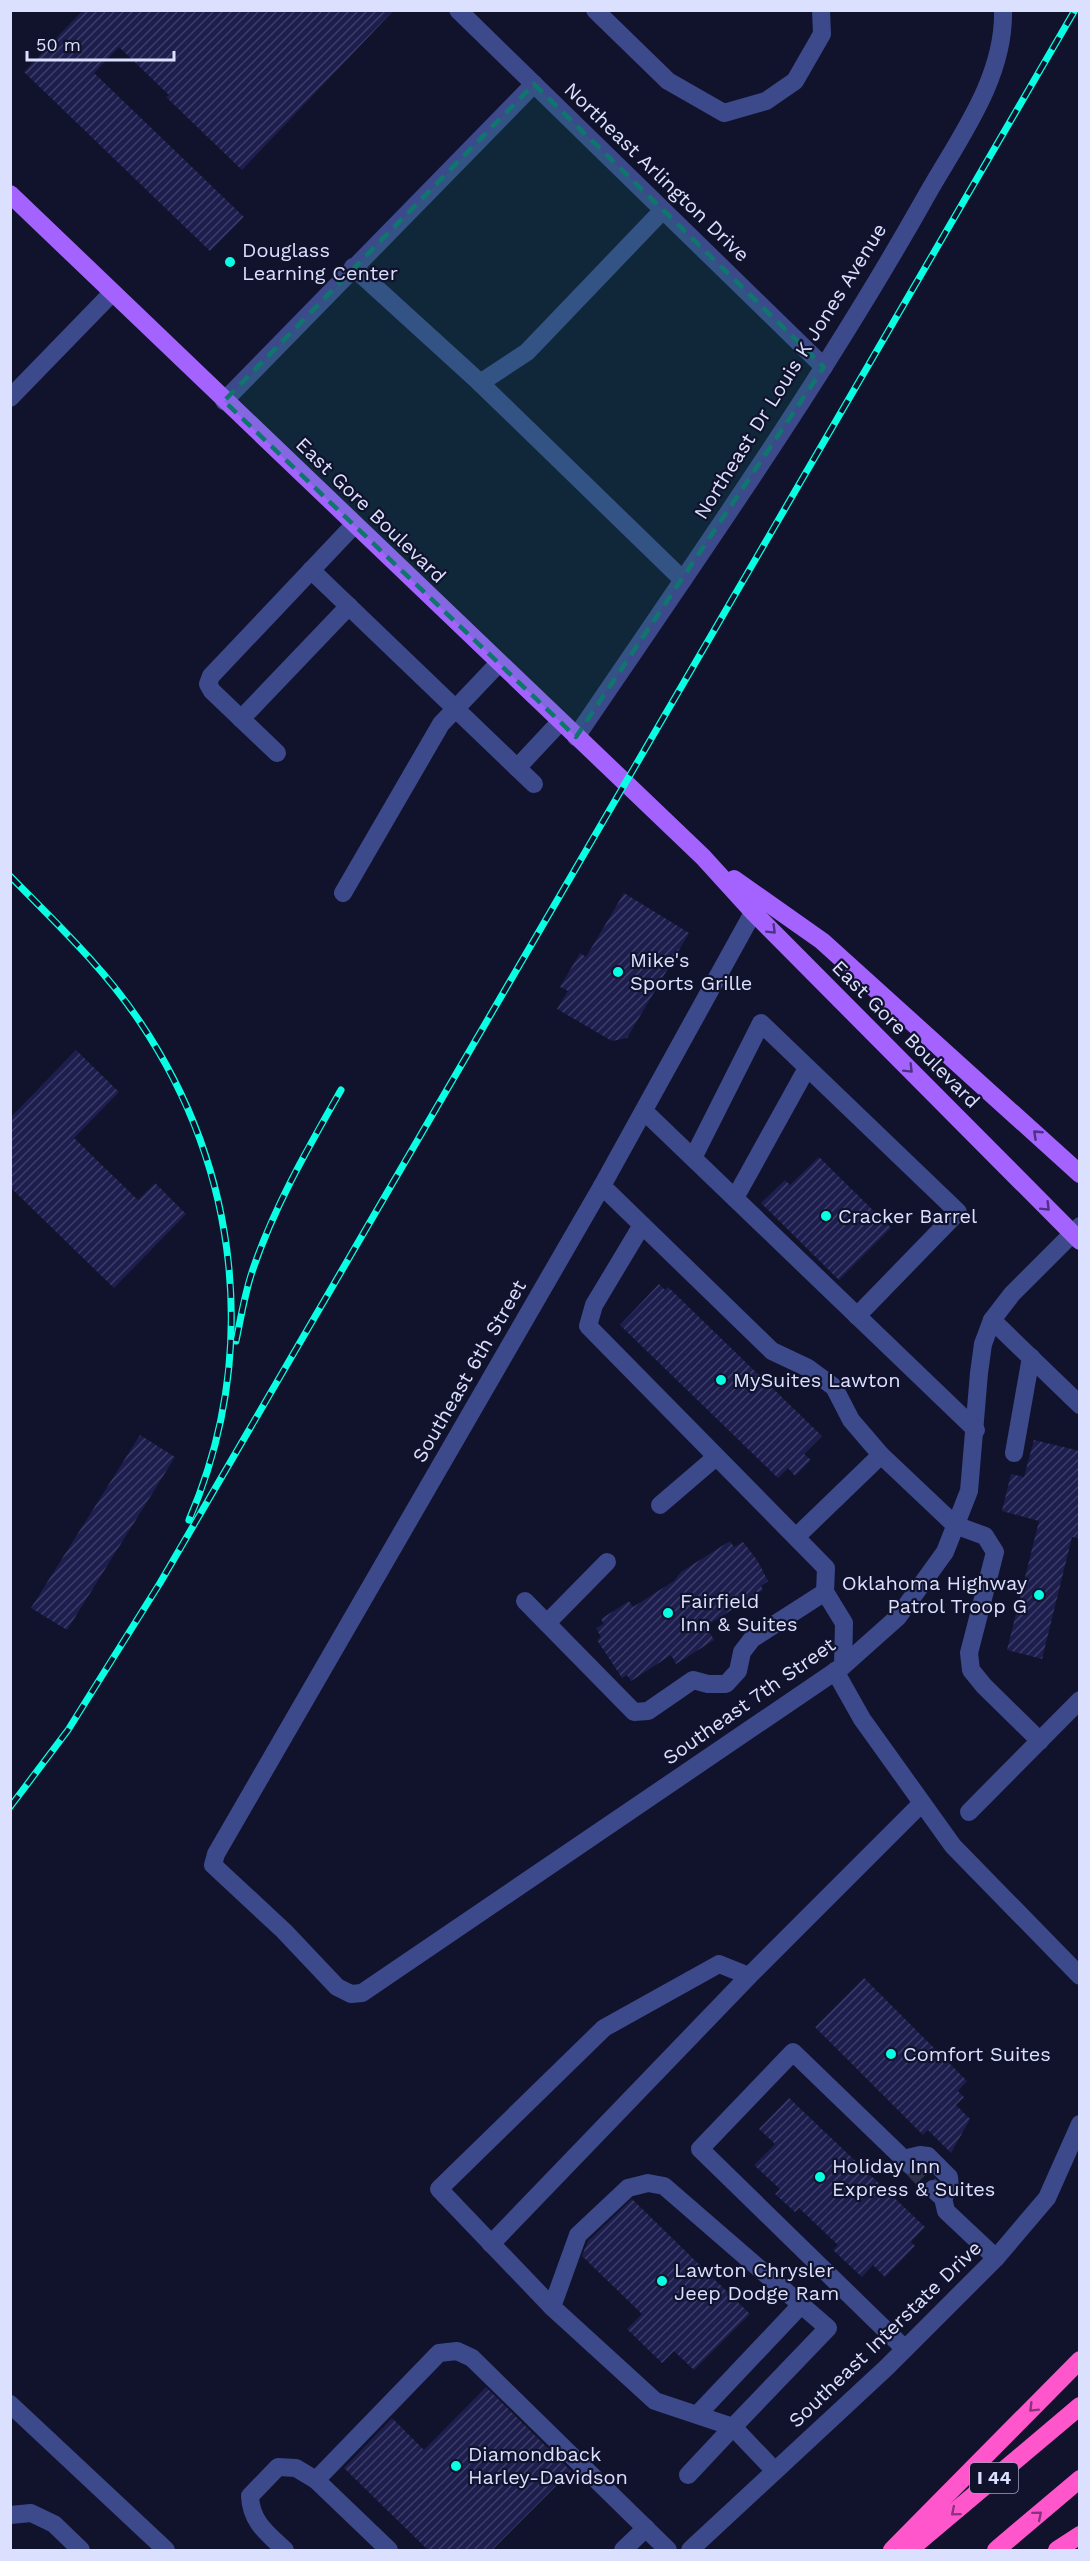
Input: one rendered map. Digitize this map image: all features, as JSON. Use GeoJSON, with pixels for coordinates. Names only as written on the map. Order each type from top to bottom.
{"type":"FeatureCollection","features":[{"type":"Feature","properties":{"kind":"highway"},"geometry":{"type":"LineString","coordinates":[[892,2550],[1080,2360]]}},
{"type":"Feature","properties":{"kind":"highway","name":"I 44"},"geometry":{"type":"LineString","coordinates":[[909,2550],[1080,2406]]}},
{"type":"Feature","properties":{"kind":"highway"},"geometry":{"type":"LineString","coordinates":[[996,2550],[1080,2479]]}},
{"type":"Feature","properties":{"kind":"highway"},"geometry":{"type":"LineString","coordinates":[[1057,2550],[1080,2535]]}},
{"type":"Feature","properties":{"kind":"main road","name":"East Gore Boulevard"},"geometry":{"type":"LineString","coordinates":[[10,194],[560,722],[703,857],[758,905],[1077,1234]]}},
{"type":"Feature","properties":{"kind":"main road","name":"East Gore Boulevard"},"geometry":{"type":"LineString","coordinates":[[758,905],[822,941],[1080,1174]]}},
{"type":"Feature","properties":{"kind":"street","name":"Northeast Arlington Drive"},"geometry":{"type":"LineString","coordinates":[[458,10],[824,367]]}},
{"type":"Feature","properties":{"kind":"street"},"geometry":{"type":"LineString","coordinates":[[595,10],[668,81],[724,113],[766,101],[795,81],[822,34],[821,10]]}},
{"type":"Feature","properties":{"kind":"street","name":"Northeast Dr Louis K Jones Avenue"},"geometry":{"type":"LineString","coordinates":[[576,737],[824,367],[907,230],[983,95],[998,56],[1003,10]]}},
{"type":"Feature","properties":{"kind":"street"},"geometry":{"type":"LineString","coordinates":[[224,401],[534,84]]}},
{"type":"Feature","properties":{"kind":"street"},"geometry":{"type":"LineString","coordinates":[[480,383],[527,352],[663,210]]}},
{"type":"Feature","properties":{"kind":"street"},"geometry":{"type":"LineString","coordinates":[[354,267],[480,383],[683,580]]}},
{"type":"Feature","properties":{"kind":"street"},"geometry":{"type":"LineString","coordinates":[[10,398],[112,293]]}},
{"type":"Feature","properties":{"kind":"street"},"geometry":{"type":"LineString","coordinates":[[277,753],[212,691],[208,684],[211,676],[354,525]]}},
{"type":"Feature","properties":{"kind":"street"},"geometry":{"type":"LineString","coordinates":[[311,570],[534,784]]}},
{"type":"Feature","properties":{"kind":"street"},"geometry":{"type":"LineString","coordinates":[[241,719],[349,606]]}},
{"type":"Feature","properties":{"kind":"street"},"geometry":{"type":"LineString","coordinates":[[343,893],[441,724],[499,663]]}},
{"type":"Feature","properties":{"kind":"street"},"geometry":{"type":"LineString","coordinates":[[517,768],[560,722]]}},
{"type":"Feature","properties":{"kind":"street","name":"Southeast 6th Street"},"geometry":{"type":"LineString","coordinates":[[338,1988],[284,1931],[213,1864],[216,1854],[602,1186],[758,905]]}},
{"type":"Feature","properties":{"kind":"street"},"geometry":{"type":"LineString","coordinates":[[693,1158],[761,1023],[958,1212],[857,1316]]}},
{"type":"Feature","properties":{"kind":"street"},"geometry":{"type":"LineString","coordinates":[[735,1198],[807,1068]]}},
{"type":"Feature","properties":{"kind":"street"},"geometry":{"type":"LineString","coordinates":[[644,1111],[976,1430]]}},
{"type":"Feature","properties":{"kind":"street"},"geometry":{"type":"LineString","coordinates":[[602,1186],[772,1351],[808,1368],[834,1387],[851,1420],[881,1455],[956,1525],[985,1536],[994,1552],[969,1653],[971,1670],[984,1686],[1040,1740]]}},
{"type":"Feature","properties":{"kind":"street"},"geometry":{"type":"LineString","coordinates":[[642,1225],[594,1305],[588,1326],[826,1568],[825,1592],[844,1623],[839,1669],[862,1719],[953,1846],[1080,1976]]}},
{"type":"Feature","properties":{"kind":"street","name":"Southeast 7th Street"},"geometry":{"type":"LineString","coordinates":[[338,1988],[351,1994],[362,1992],[839,1669],[898,1617],[945,1552],[969,1491],[976,1430],[979,1373],[984,1344],[992,1320],[1012,1294],[1077,1234]]}},
{"type":"Feature","properties":{"kind":"street"},"geometry":{"type":"LineString","coordinates":[[992,1320],[1080,1405]]}},
{"type":"Feature","properties":{"kind":"street"},"geometry":{"type":"LineString","coordinates":[[1014,1453],[1030,1358]]}},
{"type":"Feature","properties":{"kind":"street"},"geometry":{"type":"LineString","coordinates":[[796,1537],[881,1455]]}},
{"type":"Feature","properties":{"kind":"street"},"geometry":{"type":"LineString","coordinates":[[660,1505],[716,1457]]}},
{"type":"Feature","properties":{"kind":"street"},"geometry":{"type":"LineString","coordinates":[[547,1623],[608,1562]]}},
{"type":"Feature","properties":{"kind":"street"},"geometry":{"type":"LineString","coordinates":[[525,1601],[634,1712],[648,1711],[693,1680],[708,1684],[726,1684],[738,1671],[742,1652],[752,1639],[825,1592]]}},
{"type":"Feature","properties":{"kind":"street"},"geometry":{"type":"LineString","coordinates":[[969,1812],[1080,1700]]}},
{"type":"Feature","properties":{"kind":"street"},"geometry":{"type":"LineString","coordinates":[[491,2244],[749,1976],[922,1803]]}},
{"type":"Feature","properties":{"kind":"street"},"geometry":{"type":"LineString","coordinates":[[749,1976],[718,1964],[604,2028],[439,2189],[552,2307],[655,2401],[733,2427],[775,2471]]}},
{"type":"Feature","properties":{"kind":"street"},"geometry":{"type":"LineString","coordinates":[[905,2349],[700,2149],[793,2052],[907,2162],[920,2155],[928,2156],[949,2177],[950,2187],[938,2193],[946,2211],[996,2258]]}},
{"type":"Feature","properties":{"kind":"street","name":"Southeast Interstate Drive"},"geometry":{"type":"LineString","coordinates":[[690,2550],[905,2349],[996,2258],[1047,2198],[1080,2124]]}},
{"type":"Feature","properties":{"kind":"street"},"geometry":{"type":"LineString","coordinates":[[552,2307],[578,2235],[628,2188],[648,2183],[664,2186],[828,2328],[688,2475]]}},
{"type":"Feature","properties":{"kind":"street"},"geometry":{"type":"LineString","coordinates":[[698,2414],[801,2305]]}},
{"type":"Feature","properties":{"kind":"street"},"geometry":{"type":"LineString","coordinates":[[316,2480],[440,2353],[457,2351],[472,2358],[668,2550]]}},
{"type":"Feature","properties":{"kind":"street"},"geometry":{"type":"LineString","coordinates":[[10,2403],[166,2550]]}},
{"type":"Feature","properties":{"kind":"street"},"geometry":{"type":"LineString","coordinates":[[285,2550],[255,2522],[250,2510],[250,2496],[278,2467],[296,2468],[316,2480],[389,2550]]}},
{"type":"Feature","properties":{"kind":"street"},"geometry":{"type":"LineString","coordinates":[[10,2515],[31,2513],[54,2524],[81,2550]]}},
{"type":"Feature","properties":{"kind":"street"},"geometry":{"type":"LineString","coordinates":[[623,2550],[646,2528]]}},
{"type":"Feature","properties":{"kind":"highlighted area"},"geometry":{"type":"Polygon","coordinates":[[[534,84],[824,367],[576,737],[224,401],[534,84]]]}},
{"type":"Feature","properties":{"kind":"building"},"geometry":{"type":"Polygon","coordinates":[[[83,10],[394,10],[242,170],[166,97],[169,95],[119,47],[94,73],[244,217],[210,251],[24,72],[83,10]]]}},
{"type":"Feature","properties":{"kind":"building","name":"Mike's Sports Grille"},"geometry":{"type":"Polygon","coordinates":[[[624,893],[689,933],[627,1038],[612,1041],[557,1009],[568,991],[560,987],[580,953],[586,957],[624,893]]]}},
{"type":"Feature","properties":{"kind":"building"},"geometry":{"type":"Polygon","coordinates":[[[76,1050],[119,1092],[74,1138],[138,1200],[155,1183],[186,1214],[114,1288],[10,1187],[10,1118],[76,1050]]]}},
{"type":"Feature","properties":{"kind":"building","name":"Cracker Barrel"},"geometry":{"type":"Polygon","coordinates":[[[819,1157],[891,1228],[839,1280],[761,1203],[785,1180],[790,1185],[819,1157]]]}},
{"type":"Feature","properties":{"kind":"building","name":"MySuites Lawton"},"geometry":{"type":"Polygon","coordinates":[[[659,1284],[665,1290],[668,1287],[822,1436],[804,1454],[811,1460],[795,1476],[788,1468],[778,1478],[620,1325],[659,1284]]]}},
{"type":"Feature","properties":{"kind":"building"},"geometry":{"type":"Polygon","coordinates":[[[140,1435],[175,1457],[67,1630],[31,1608],[140,1435]]]}},
{"type":"Feature","properties":{"kind":"building","name":"Oklahoma Highway Patrol Troop G"},"geometry":{"type":"Polygon","coordinates":[[[1034,1440],[1080,1451],[1080,1539],[1072,1537],[1042,1659],[1007,1650],[1039,1521],[1002,1511],[1011,1474],[1024,1477],[1034,1440]]]}},
{"type":"Feature","properties":{"kind":"building","name":"Fairfield Inn & Suites"},"geometry":{"type":"Polygon","coordinates":[[[730,1541],[734,1547],[743,1542],[757,1560],[768,1581],[761,1586],[763,1590],[706,1626],[714,1640],[676,1664],[671,1655],[631,1681],[627,1675],[622,1678],[597,1640],[601,1637],[596,1628],[604,1624],[601,1619],[629,1601],[633,1607],[674,1581],[681,1572],[730,1541]]]}},
{"type":"Feature","properties":{"kind":"building","name":"Comfort Suites"},"geometry":{"type":"Polygon","coordinates":[[[864,1978],[967,2081],[958,2091],[964,2097],[956,2105],[970,2119],[951,2153],[928,2130],[923,2135],[815,2027],[864,1978]]]}},
{"type":"Feature","properties":{"kind":"building","name":"Holiday Inn Express & Suites"},"geometry":{"type":"Polygon","coordinates":[[[789,2098],[925,2227],[911,2242],[915,2246],[885,2277],[873,2265],[862,2277],[833,2250],[838,2245],[799,2208],[795,2212],[775,2194],[780,2189],[754,2165],[775,2144],[759,2129],[789,2098]]]}},
{"type":"Feature","properties":{"kind":"building","name":"Lawton Chrysler Jeep Dodge Ram"},"geometry":{"type":"Polygon","coordinates":[[[632,2199],[750,2314],[694,2370],[674,2351],[662,2363],[627,2329],[642,2314],[582,2256],[588,2241],[632,2199]]]}},
{"type":"Feature","properties":{"kind":"building","name":"Diamondback Harley-Davidson"},"geometry":{"type":"Polygon","coordinates":[[[486,2387],[571,2471],[492,2550],[428,2550],[344,2468],[392,2418],[424,2450],[486,2387]]]}},
{"type":"Feature","properties":{"kind":"tunnel"},"geometry":{"type":"LineString","coordinates":[[910,2165],[933,2189]]}},
{"type":"Feature","properties":{"kind":"railway"},"geometry":{"type":"LineString","coordinates":[[10,1807],[68,1730],[160,1583],[1075,10]]}},
{"type":"Feature","properties":{"kind":"railway"},"geometry":{"type":"LineString","coordinates":[[10,876],[95,964],[140,1022],[174,1079],[200,1139],[218,1202],[229,1265],[231,1329],[225,1394],[211,1457],[189,1520]]}},
{"type":"Feature","properties":{"kind":"railway"},"geometry":{"type":"LineString","coordinates":[[236,1341],[250,1278],[271,1222],[304,1155],[341,1090]]}},
{"type":"Feature","properties":{"kind":"place","name":"Douglass Learning Center"},"geometry":{"type":"Point","coordinates":[230,262]}},
{"type":"Feature","properties":{"kind":"place","name":"Mike's Sports Grille"},"geometry":{"type":"Point","coordinates":[618,972]}},
{"type":"Feature","properties":{"kind":"place","name":"Cracker Barrel"},"geometry":{"type":"Point","coordinates":[826,1216]}},
{"type":"Feature","properties":{"kind":"place","name":"MySuites Lawton"},"geometry":{"type":"Point","coordinates":[721,1380]}},
{"type":"Feature","properties":{"kind":"place","name":"Oklahoma Highway Patrol Troop G"},"geometry":{"type":"Point","coordinates":[1039,1595]}},
{"type":"Feature","properties":{"kind":"place","name":"Fairfield Inn & Suites"},"geometry":{"type":"Point","coordinates":[668,1613]}},
{"type":"Feature","properties":{"kind":"place","name":"Comfort Suites"},"geometry":{"type":"Point","coordinates":[891,2054]}},
{"type":"Feature","properties":{"kind":"place","name":"Holiday Inn Express & Suites"},"geometry":{"type":"Point","coordinates":[820,2177]}},
{"type":"Feature","properties":{"kind":"place","name":"Lawton Chrysler Jeep Dodge Ram"},"geometry":{"type":"Point","coordinates":[662,2281]}},
{"type":"Feature","properties":{"kind":"place","name":"Diamondback Harley-Davidson"},"geometry":{"type":"Point","coordinates":[456,2466]}}]}
